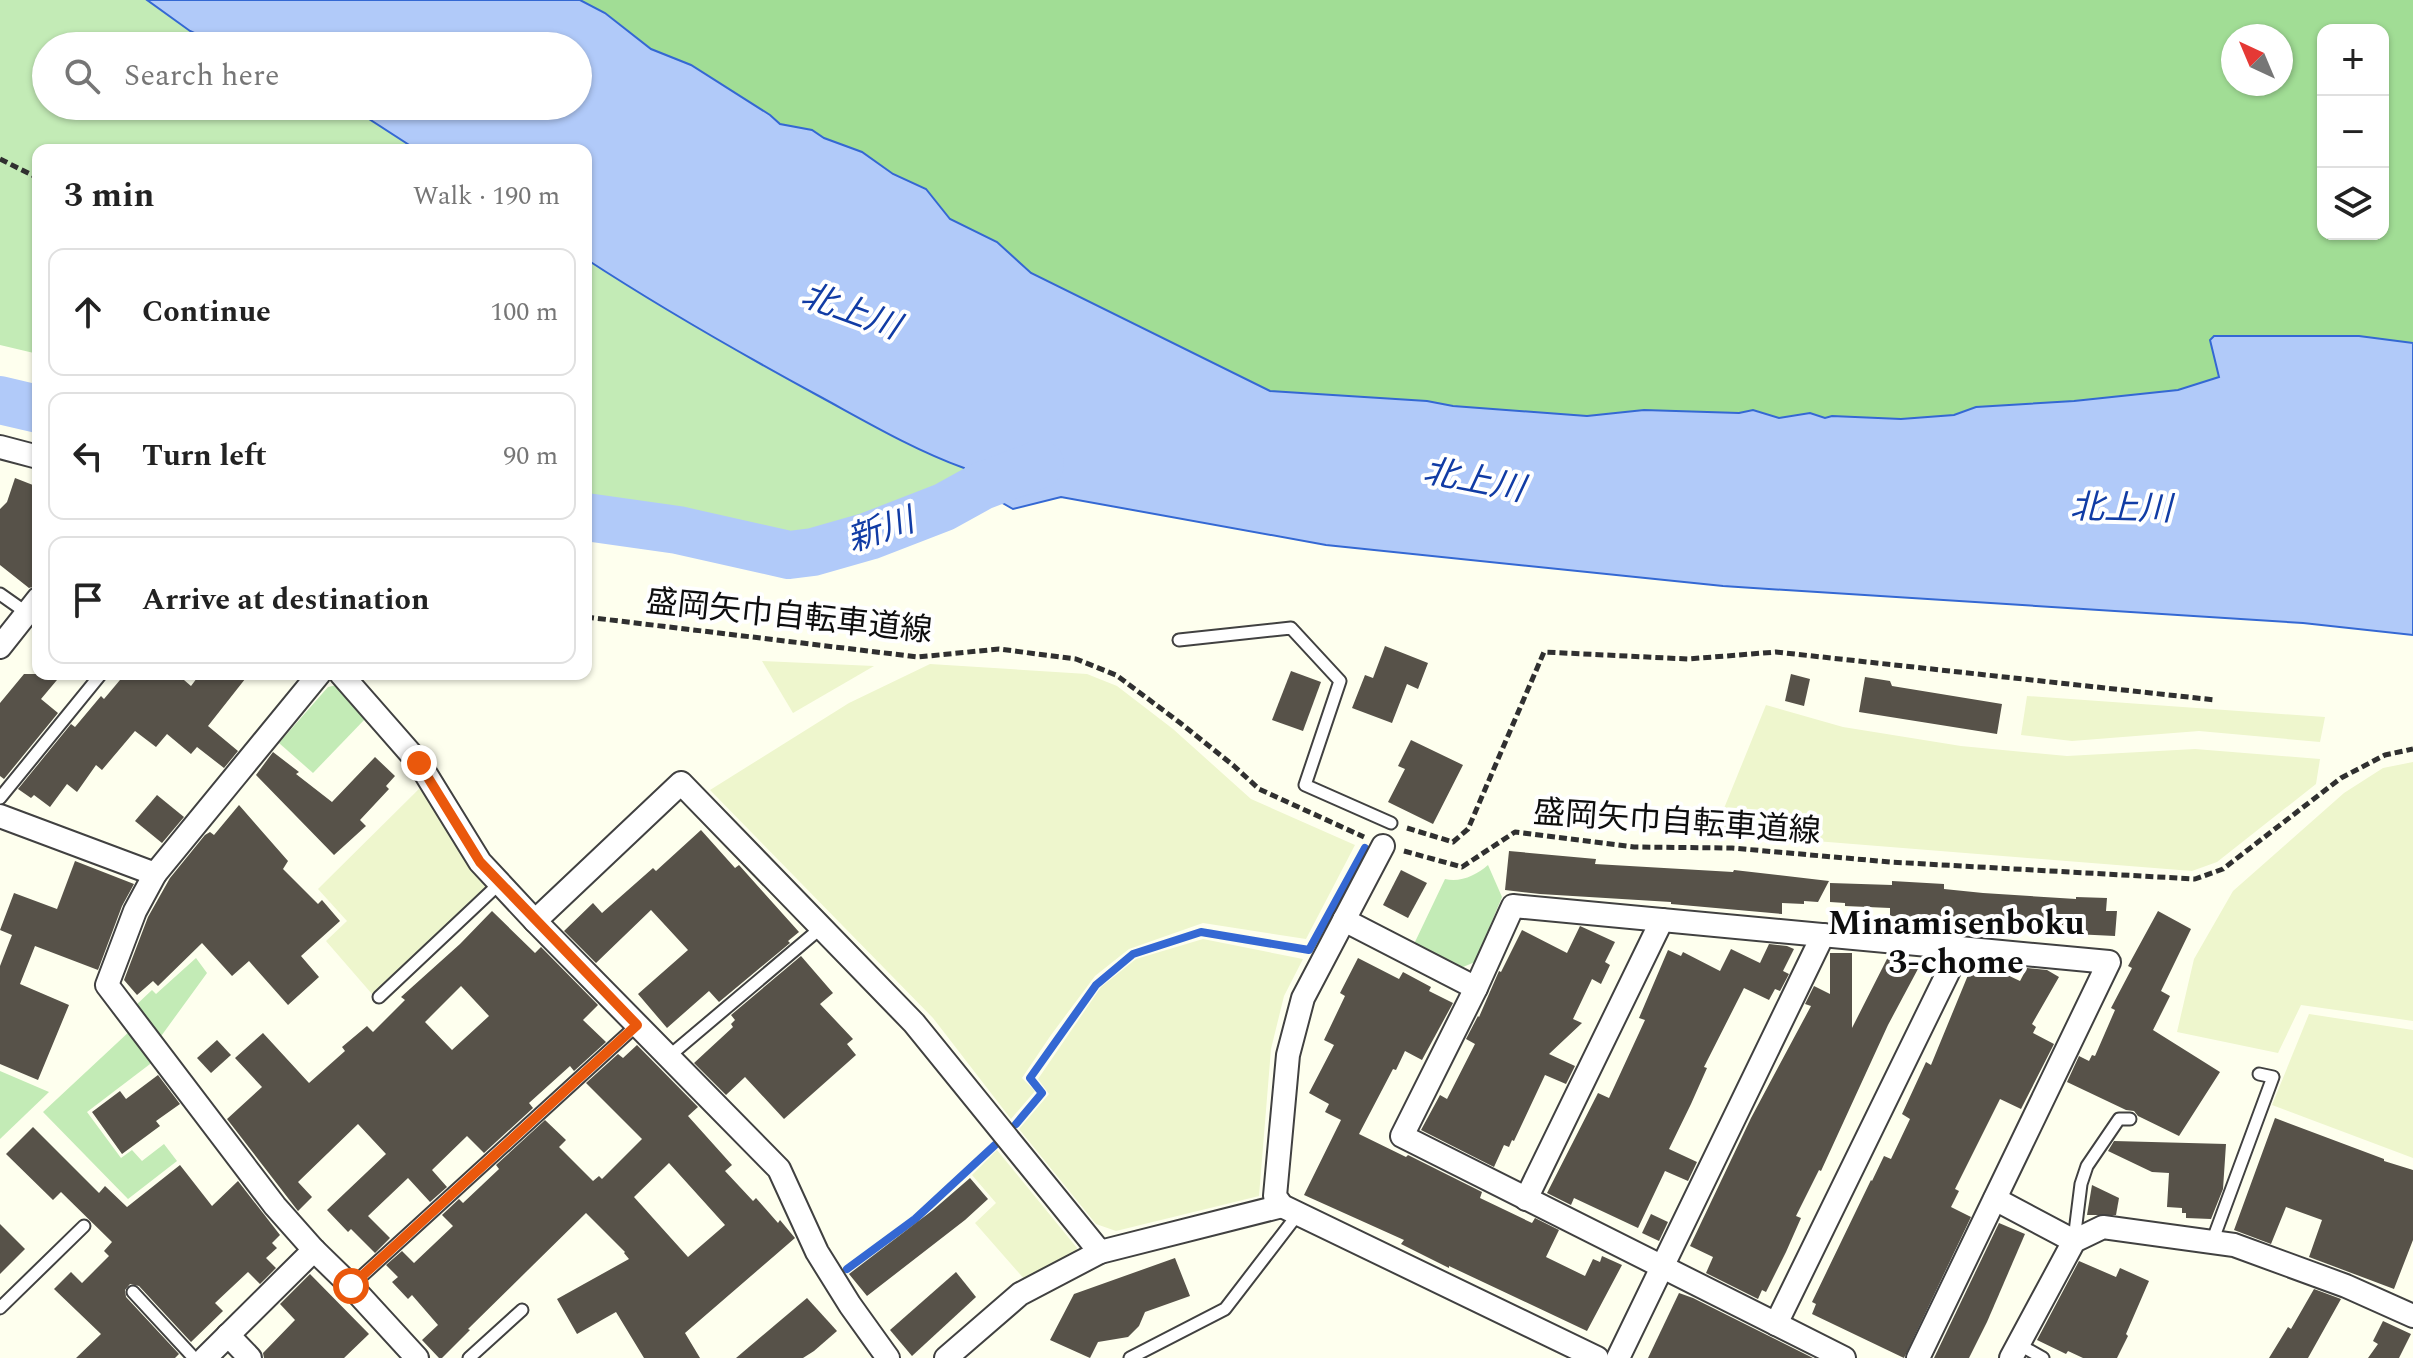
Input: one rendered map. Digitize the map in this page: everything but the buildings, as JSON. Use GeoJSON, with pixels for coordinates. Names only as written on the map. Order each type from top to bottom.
{"type":"FeatureCollection","features":[{"type":"Feature","properties":{"kind":"street"},"geometry":{"type":"LineString","coordinates":[[0,447],[32,455]]}},
{"type":"Feature","properties":{"kind":"street"},"geometry":{"type":"LineString","coordinates":[[0,647],[32,606]]}},
{"type":"Feature","properties":{"kind":"street"},"geometry":{"type":"LineString","coordinates":[[314,680],[155,874],[135,911],[107,985],[275,1206],[417,1358]]}},
{"type":"Feature","properties":{"kind":"street"},"geometry":{"type":"LineString","coordinates":[[346,680],[419,763],[480,862],[779,1169],[817,1252],[883,1356]]}},
{"type":"Feature","properties":{"kind":"street"},"geometry":{"type":"LineString","coordinates":[[535,921],[681,783],[914,1023],[1100,1252]]}},
{"type":"Feature","properties":{"kind":"street"},"geometry":{"type":"LineString","coordinates":[[0,816],[155,874]]}},
{"type":"Feature","properties":{"kind":"street"},"geometry":{"type":"LineString","coordinates":[[1383,846],[1303,998],[1288,1055],[1275,1196],[1290,1210],[1597,1358]]}},
{"type":"Feature","properties":{"kind":"street"},"geometry":{"type":"LineString","coordinates":[[1844,1358],[1402,1136],[1513,906],[2109,962],[1918,1358]]}},
{"type":"Feature","properties":{"kind":"street"},"geometry":{"type":"LineString","coordinates":[[1344,920],[1476,988]]}},
{"type":"Feature","properties":{"kind":"street"},"geometry":{"type":"LineString","coordinates":[[1526,1199],[1662,920]]}},
{"type":"Feature","properties":{"kind":"street"},"geometry":{"type":"LineString","coordinates":[[1618,1358],[1823,935]]}},
{"type":"Feature","properties":{"kind":"street"},"geometry":{"type":"LineString","coordinates":[[1776,1324],[1960,948]]}},
{"type":"Feature","properties":{"kind":"street"},"geometry":{"type":"LineString","coordinates":[[1995,1199],[2074,1241]]}},
{"type":"Feature","properties":{"kind":"street"},"geometry":{"type":"LineString","coordinates":[[946,1358],[1020,1294],[1100,1252],[1290,1210]]}},
{"type":"Feature","properties":{"kind":"street"},"geometry":{"type":"LineString","coordinates":[[2014,1351],[2074,1241],[2103,1227],[2234,1245],[2318,1275],[2413,1316]]}},
{"type":"Feature","properties":{"kind":"street"},"geometry":{"type":"LineString","coordinates":[[205,1358],[314,1250]]}},
{"type":"Feature","properties":{"kind":"street"},"geometry":{"type":"LineString","coordinates":[[228,1335],[250,1358]]}},
{"type":"Feature","properties":{"kind":"lane"},"geometry":{"type":"LineString","coordinates":[[0,594],[32,606]]}},
{"type":"Feature","properties":{"kind":"lane"},"geometry":{"type":"LineString","coordinates":[[1179,640],[1291,628],[1340,681],[1305,785],[1391,823]]}},
{"type":"Feature","properties":{"kind":"lane"},"geometry":{"type":"LineString","coordinates":[[0,798],[96,680]]}},
{"type":"Feature","properties":{"kind":"lane"},"geometry":{"type":"LineString","coordinates":[[379,997],[500,883]]}},
{"type":"Feature","properties":{"kind":"lane"},"geometry":{"type":"LineString","coordinates":[[668,1057],[822,927]]}},
{"type":"Feature","properties":{"kind":"lane"},"geometry":{"type":"LineString","coordinates":[[351,1286],[637,1025]]}},
{"type":"Feature","properties":{"kind":"lane"},"geometry":{"type":"LineString","coordinates":[[2212,1242],[2273,1077],[2259,1074]]}},
{"type":"Feature","properties":{"kind":"lane"},"geometry":{"type":"LineString","coordinates":[[2074,1241],[2081,1184],[2087,1166],[2119,1119],[2130,1119]]}},
{"type":"Feature","properties":{"kind":"lane"},"geometry":{"type":"LineString","coordinates":[[1130,1358],[1225,1309],[1290,1210]]}},
{"type":"Feature","properties":{"kind":"lane"},"geometry":{"type":"LineString","coordinates":[[0,1308],[84,1226]]}},
{"type":"Feature","properties":{"kind":"lane"},"geometry":{"type":"LineString","coordinates":[[133,1292],[194,1358]]}},
{"type":"Feature","properties":{"kind":"lane"},"geometry":{"type":"LineString","coordinates":[[469,1358],[522,1310]]}},
{"type":"Feature","properties":{"kind":"lane"},"geometry":{"type":"LineString","coordinates":[[2014,1351],[2043,1358]]}},
{"type":"Feature","properties":{"kind":"path"},"geometry":{"type":"LineString","coordinates":[[0,159],[32,175]]}},
{"type":"Feature","properties":{"kind":"path","name":"盛岡矢巾自転車道線"},"geometry":{"type":"LineString","coordinates":[[592,618],[918,657],[999,649],[1076,659],[1116,675],[1190,730],[1259,789],[1383,846],[1462,867],[1515,832],[1634,847],[1732,848],[1890,862],[2195,879],[2223,869],[2341,778],[2385,755],[2413,749]]}},
{"type":"Feature","properties":{"kind":"path"},"geometry":{"type":"LineString","coordinates":[[1391,823],[1453,842],[1468,829],[1544,652],[1688,659],[1776,652],[2215,700]]}},
{"type":"Feature","properties":{"kind":"green space"},"geometry":{"type":"Polygon","coordinates":[[[0,0],[147,0],[192,32],[32,32],[32,120],[371,120],[408,144],[32,144],[32,353],[0,345],[0,0]]]}},
{"type":"Feature","properties":{"kind":"green space"},"geometry":{"type":"Polygon","coordinates":[[[580,0],[2413,0],[2413,343],[2359,336],[2210,341],[2219,377],[2178,390],[1976,407],[1954,415],[1901,419],[1825,418],[1810,413],[1779,418],[1746,411],[1641,411],[1587,416],[1270,391],[1031,273],[997,242],[950,219],[926,189],[893,174],[862,152],[824,138],[812,130],[779,124],[770,115],[691,65],[651,49],[605,13],[580,0]]]}},
{"type":"Feature","properties":{"kind":"green space"},"geometry":{"type":"Polygon","coordinates":[[[592,263],[787,379],[871,425],[964,468],[966,482],[859,518],[793,534],[592,500],[592,263]]]}},
{"type":"Feature","properties":{"kind":"green space"},"geometry":{"type":"Polygon","coordinates":[[[762,661],[874,666],[793,713],[762,661]]]}},
{"type":"Feature","properties":{"kind":"green space"},"geometry":{"type":"Polygon","coordinates":[[[930,664],[1087,674],[1117,686],[1173,729],[1251,799],[1355,845],[1306,939],[1203,923],[1129,949],[1095,976],[1051,1035],[1022,1078],[1035,1091],[1011,1119],[933,1018],[710,790],[849,703],[930,664]]]}},
{"type":"Feature","properties":{"kind":"green space"},"geometry":{"type":"Polygon","coordinates":[[[337,685],[366,718],[313,773],[279,743],[328,687],[337,685]]]}},
{"type":"Feature","properties":{"kind":"green space"},"geometry":{"type":"Polygon","coordinates":[[[2027,696],[2325,717],[2320,742],[2199,731],[2072,741],[2021,735],[2027,696]]]}},
{"type":"Feature","properties":{"kind":"green space"},"geometry":{"type":"Polygon","coordinates":[[[1766,705],[1843,727],[1961,746],[2067,756],[2195,749],[2320,759],[2316,784],[2217,862],[2192,871],[1714,833],[1766,705]]]}},
{"type":"Feature","properties":{"kind":"green space"},"geometry":{"type":"Polygon","coordinates":[[[2413,762],[2413,1021],[2301,1005],[2278,1053],[2177,1032],[2194,959],[2233,891],[2344,793],[2383,768],[2413,762]]]}},
{"type":"Feature","properties":{"kind":"green space"},"geometry":{"type":"Polygon","coordinates":[[[422,786],[487,885],[372,994],[326,941],[347,921],[318,889],[422,786]]]}},
{"type":"Feature","properties":{"kind":"green space"},"geometry":{"type":"Polygon","coordinates":[[[1488,865],[1502,897],[1475,962],[1463,967],[1414,944],[1445,879],[1468,877],[1488,865]]]}},
{"type":"Feature","properties":{"kind":"green space"},"geometry":{"type":"Polygon","coordinates":[[[1203,939],[1303,959],[1284,996],[1271,1049],[1259,1196],[1116,1231],[1096,1224],[1019,1129],[1049,1094],[1038,1079],[1101,987],[1136,959],[1203,939]]]}},
{"type":"Feature","properties":{"kind":"green space"},"geometry":{"type":"Polygon","coordinates":[[[196,958],[207,973],[159,1039],[134,1007],[152,990],[156,994],[196,958]]]}},
{"type":"Feature","properties":{"kind":"green space"},"geometry":{"type":"Polygon","coordinates":[[[2309,1014],[2413,1030],[2413,1158],[2272,1105],[2309,1014]]]}},
{"type":"Feature","properties":{"kind":"green space"},"geometry":{"type":"Polygon","coordinates":[[[131,1030],[154,1061],[87,1112],[121,1158],[132,1150],[142,1161],[164,1144],[177,1161],[128,1199],[43,1112],[131,1030]]]}},
{"type":"Feature","properties":{"kind":"green space"},"geometry":{"type":"Polygon","coordinates":[[[0,1071],[49,1092],[0,1139],[0,1071]]]}},
{"type":"Feature","properties":{"kind":"green space"},"geometry":{"type":"Polygon","coordinates":[[[997,1150],[1077,1248],[1073,1257],[1026,1281],[975,1223],[996,1203],[972,1175],[997,1150]]]}},
{"type":"Feature","properties":{"kind":"water","name":"北上川"},"geometry":{"type":"Polygon","coordinates":[[[147,0],[580,0],[605,13],[651,49],[691,65],[780,124],[812,130],[824,138],[862,152],[893,174],[926,189],[950,219],[997,242],[1031,273],[1270,391],[1587,416],[1644,410],[1739,413],[1753,410],[1779,418],[1810,413],[1825,418],[1901,419],[1954,415],[1976,407],[2178,390],[2219,377],[2210,340],[2214,336],[2359,336],[2413,343],[2413,635],[2303,623],[1723,586],[1326,545],[1061,497],[1013,509],[966,482],[964,468],[871,425],[787,379],[592,263],[592,144],[408,144],[371,120],[592,120],[592,32],[190,31],[147,0]]]}},
{"type":"Feature","properties":{"kind":"waterway","name":"新川"},"geometry":{"type":"LineString","coordinates":[[0,400],[32,408]]}},
{"type":"Feature","properties":{"kind":"waterway","name":"新川"},"geometry":{"type":"LineString","coordinates":[[592,518],[678,530],[789,555],[813,552],[869,536],[1040,464]]}},
{"type":"Feature","properties":{"kind":"waterway"},"geometry":{"type":"LineString","coordinates":[[1016,1124],[1042,1093],[1030,1078],[1096,985],[1133,954],[1201,932],[1309,950],[1365,848]]}},
{"type":"Feature","properties":{"kind":"waterway"},"geometry":{"type":"LineString","coordinates":[[847,1269],[915,1219],[995,1145]]}},
{"type":"Feature","properties":{"kind":"district","name":"Minamisenboku 3-chome"},"geometry":{"type":"Point","coordinates":[1956,942]}},
{"type":"Feature","properties":{"kind":"route"},"geometry":{"type":"LineString","coordinates":[[351,1286],[637,1025],[480,862],[419,763]]}}]}
